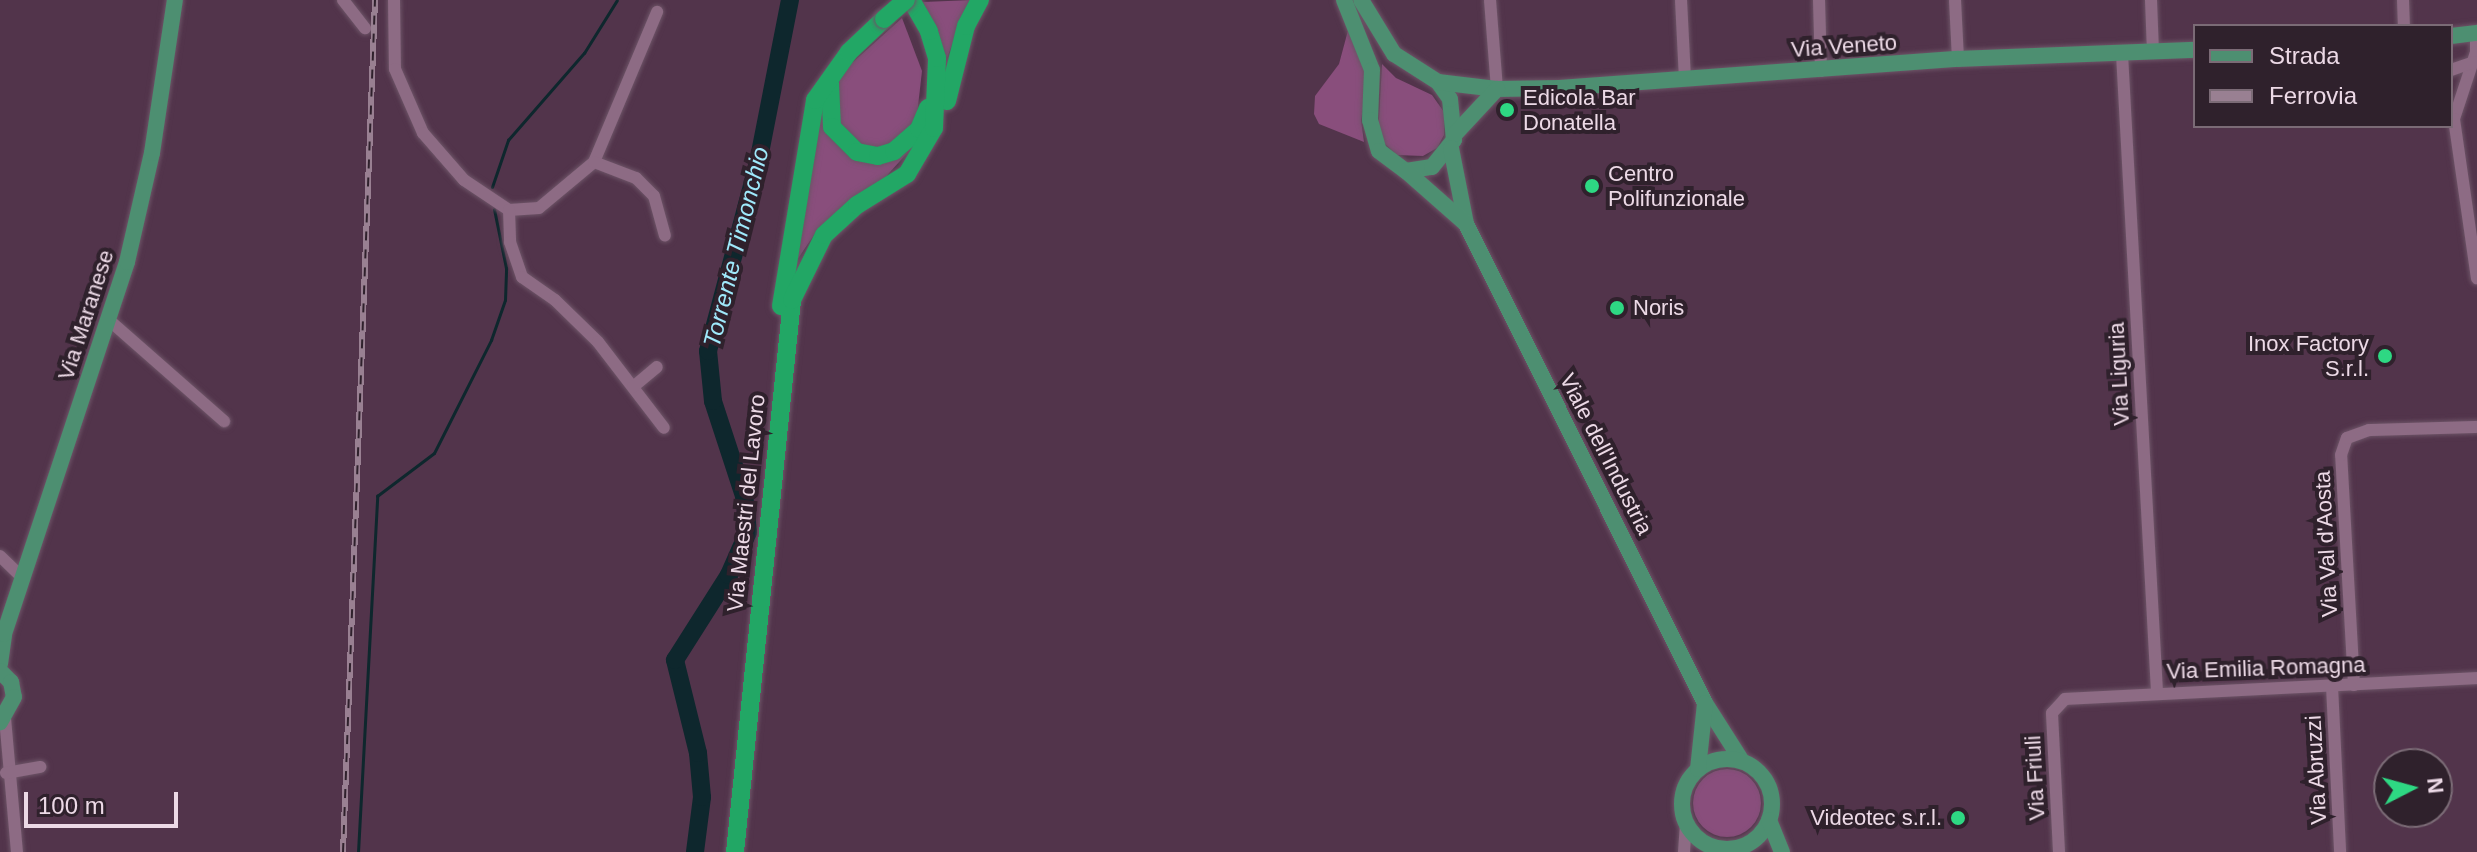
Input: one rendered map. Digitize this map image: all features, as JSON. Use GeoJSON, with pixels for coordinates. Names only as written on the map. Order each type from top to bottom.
{"type":"FeatureCollection","features":[{"type":"Feature","properties":{"kind":"highway"},"geometry":{"type":"LineString","coordinates":[[878,194],[916,149],[928,108],[928,61],[921,34],[898,0]]}},
{"type":"Feature","properties":{"kind":"highway"},"geometry":{"type":"LineString","coordinates":[[776,437],[782,300],[802,205],[808,122],[833,72],[884,19],[908,0],[929,31],[940,84],[934,128],[917,164]]}},
{"type":"Feature","properties":{"kind":"highway"},"geometry":{"type":"LineString","coordinates":[[878,194],[917,164],[940,129],[966,26],[980,0]]}},
{"type":"Feature","properties":{"kind":"highway"},"geometry":{"type":"LineString","coordinates":[[833,72],[827,106],[832,127],[857,152],[878,156],[894,151],[919,129],[928,108]]}},
{"type":"Feature","properties":{"kind":"highway","name":"Via Maestri del Lavoro"},"geometry":{"type":"LineString","coordinates":[[735,852],[787,330],[800,278],[824,235],[878,194]]}},
{"type":"Feature","properties":{"kind":"main road","name":"Via Maranese"},"geometry":{"type":"LineString","coordinates":[[0,664],[2,637],[110,321],[152,153],[175,0]]}},
{"type":"Feature","properties":{"kind":"main road","name":"Viale dell'Industria"},"geometry":{"type":"LineString","coordinates":[[1344,0],[1372,70],[1373,138],[1383,157],[1406,171],[1466,224]]}},
{"type":"Feature","properties":{"kind":"main road"},"geometry":{"type":"LineString","coordinates":[[1361,0],[1398,59],[1438,82]]}},
{"type":"Feature","properties":{"kind":"main road"},"geometry":{"type":"LineString","coordinates":[[2453,36],[2476,33]]}},
{"type":"Feature","properties":{"kind":"main road","name":"Via Veneto"},"geometry":{"type":"LineString","coordinates":[[1438,82],[1497,89],[1821,71],[1958,59],[2193,50]]}},
{"type":"Feature","properties":{"kind":"main road","name":"Viale dell'Industria"},"geometry":{"type":"LineString","coordinates":[[1438,82],[1452,104],[1453,141],[1466,224],[1705,703],[1742,761],[1768,785],[1769,820],[1782,852]]}},
{"type":"Feature","properties":{"kind":"main road"},"geometry":{"type":"LineString","coordinates":[[1406,171],[1432,167],[1497,89]]}},
{"type":"Feature","properties":{"kind":"main road"},"geometry":{"type":"LineString","coordinates":[[0,671],[14,697],[2,727]]}},
{"type":"Feature","properties":{"kind":"main road"},"geometry":{"type":"LineString","coordinates":[[1705,703],[1698,769],[1682,800],[1686,823],[1701,841],[1722,851],[1747,850],[1769,820]]}},
{"type":"Feature","properties":{"kind":"main road"},"geometry":{"type":"LineString","coordinates":[[1698,769],[1712,761],[1742,761]]}},
{"type":"Feature","properties":{"kind":"street"},"geometry":{"type":"LineString","coordinates":[[343,0],[365,28]]}},
{"type":"Feature","properties":{"kind":"street"},"geometry":{"type":"LineString","coordinates":[[394,0],[395,69],[423,133],[500,206],[522,277],[573,316],[664,428]]}},
{"type":"Feature","properties":{"kind":"street"},"geometry":{"type":"LineString","coordinates":[[1490,0],[1497,89]]}},
{"type":"Feature","properties":{"kind":"street"},"geometry":{"type":"LineString","coordinates":[[1681,0],[1685,78]]}},
{"type":"Feature","properties":{"kind":"street"},"geometry":{"type":"LineString","coordinates":[[1819,0],[1821,71]]}},
{"type":"Feature","properties":{"kind":"street"},"geometry":{"type":"LineString","coordinates":[[1955,0],[1958,59]]}},
{"type":"Feature","properties":{"kind":"street"},"geometry":{"type":"LineString","coordinates":[[2151,0],[2153,51]]}},
{"type":"Feature","properties":{"kind":"street"},"geometry":{"type":"LineString","coordinates":[[2403,0],[2404,24]]}},
{"type":"Feature","properties":{"kind":"street"},"geometry":{"type":"LineString","coordinates":[[500,206],[539,208],[594,162],[657,12]]}},
{"type":"Feature","properties":{"kind":"street"},"geometry":{"type":"LineString","coordinates":[[2476,33],[2475,62],[2453,115],[2477,278]]}},
{"type":"Feature","properties":{"kind":"street","name":"Via Liguria"},"geometry":{"type":"LineString","coordinates":[[2122,54],[2157,693]]}},
{"type":"Feature","properties":{"kind":"street"},"geometry":{"type":"LineString","coordinates":[[2453,69],[2475,62]]}},
{"type":"Feature","properties":{"kind":"street"},"geometry":{"type":"LineString","coordinates":[[594,162],[636,178],[654,196],[665,236]]}},
{"type":"Feature","properties":{"kind":"street"},"geometry":{"type":"LineString","coordinates":[[110,321],[224,421]]}},
{"type":"Feature","properties":{"kind":"street"},"geometry":{"type":"LineString","coordinates":[[633,387],[657,367]]}},
{"type":"Feature","properties":{"kind":"street","name":"Via Val d'Aosta"},"geometry":{"type":"LineString","coordinates":[[2354,685],[2341,455],[2347,438],[2369,430],[2477,427]]}},
{"type":"Feature","properties":{"kind":"street"},"geometry":{"type":"LineString","coordinates":[[0,556],[22,577]]}},
{"type":"Feature","properties":{"kind":"street","name":"Via Emilia Romagna"},"geometry":{"type":"LineString","coordinates":[[2058,704],[2077,695],[2477,678]]}},
{"type":"Feature","properties":{"kind":"street","name":"Via Abruzzi"},"geometry":{"type":"LineString","coordinates":[[2332,686],[2340,852]]}},
{"type":"Feature","properties":{"kind":"street","name":"Via Friuli"},"geometry":{"type":"LineString","coordinates":[[2058,704],[2052,713],[2059,852]]}},
{"type":"Feature","properties":{"kind":"street"},"geometry":{"type":"LineString","coordinates":[[2,727],[17,852]]}},
{"type":"Feature","properties":{"kind":"street"},"geometry":{"type":"LineString","coordinates":[[6,773],[40,767]]}},
{"type":"Feature","properties":{"kind":"street"},"geometry":{"type":"LineString","coordinates":[[1684,852],[1686,823]]}},
{"type":"Feature","properties":{"kind":"shaded area"},"geometry":{"type":"Polygon","coordinates":[[[972,0],[962,19],[947,58],[923,2],[972,0]]]}},
{"type":"Feature","properties":{"kind":"shaded area"},"geometry":{"type":"Polygon","coordinates":[[[902,18],[922,71],[917,115],[906,132],[889,144],[874,149],[857,145],[835,120],[838,82],[852,63],[902,18]]]}},
{"type":"Feature","properties":{"kind":"shaded area"},"geometry":{"type":"Polygon","coordinates":[[[1350,23],[1368,80],[1361,120],[1364,142],[1319,124],[1314,114],[1315,96],[1339,64],[1350,23]]]}},
{"type":"Feature","properties":{"kind":"shaded area"},"geometry":{"type":"Polygon","coordinates":[[[1382,64],[1396,78],[1432,95],[1444,112],[1444,135],[1437,148],[1423,156],[1397,155],[1378,137],[1382,64]]]}},
{"type":"Feature","properties":{"kind":"shaded area"},"geometry":{"type":"Polygon","coordinates":[[[819,106],[828,134],[892,159],[908,152],[882,181],[818,229],[797,260],[819,106]]]}},
{"type":"Feature","properties":{"kind":"shaded area"},"geometry":{"type":"Polygon","coordinates":[[[1727,769],[1751,779],[1761,803],[1751,827],[1727,837],[1703,827],[1693,803],[1703,779],[1727,769]]]}},
{"type":"Feature","properties":{"kind":"waterway"},"geometry":{"type":"LineString","coordinates":[[492,187],[508,140],[584,53],[617,0]]}},
{"type":"Feature","properties":{"kind":"waterway","name":"Torrente Timonchio"},"geometry":{"type":"LineString","coordinates":[[695,852],[702,797],[698,753],[675,660],[729,575],[748,532],[744,496],[713,401],[708,351],[758,163],[790,0]]}},
{"type":"Feature","properties":{"kind":"waterway"},"geometry":{"type":"LineString","coordinates":[[358,852],[377,496],[434,453],[491,340],[505,300],[506,268],[494,209]]}},
{"type":"Feature","properties":{"kind":"railway"},"geometry":{"type":"LineString","coordinates":[[343,852],[375,0]]}},
{"type":"Feature","properties":{"kind":"place","name":"Edicola Bar Donatella"},"geometry":{"type":"Point","coordinates":[1507,110]}},
{"type":"Feature","properties":{"kind":"place","name":"Centro Polifunzionale"},"geometry":{"type":"Point","coordinates":[1592,186]}},
{"type":"Feature","properties":{"kind":"place","name":"Noris"},"geometry":{"type":"Point","coordinates":[1617,308]}},
{"type":"Feature","properties":{"kind":"place","name":"Inox Factory S.r.l."},"geometry":{"type":"Point","coordinates":[2385,356]}},
{"type":"Feature","properties":{"kind":"place","name":"Videotec s.r.l."},"geometry":{"type":"Point","coordinates":[1958,818]}}]}
